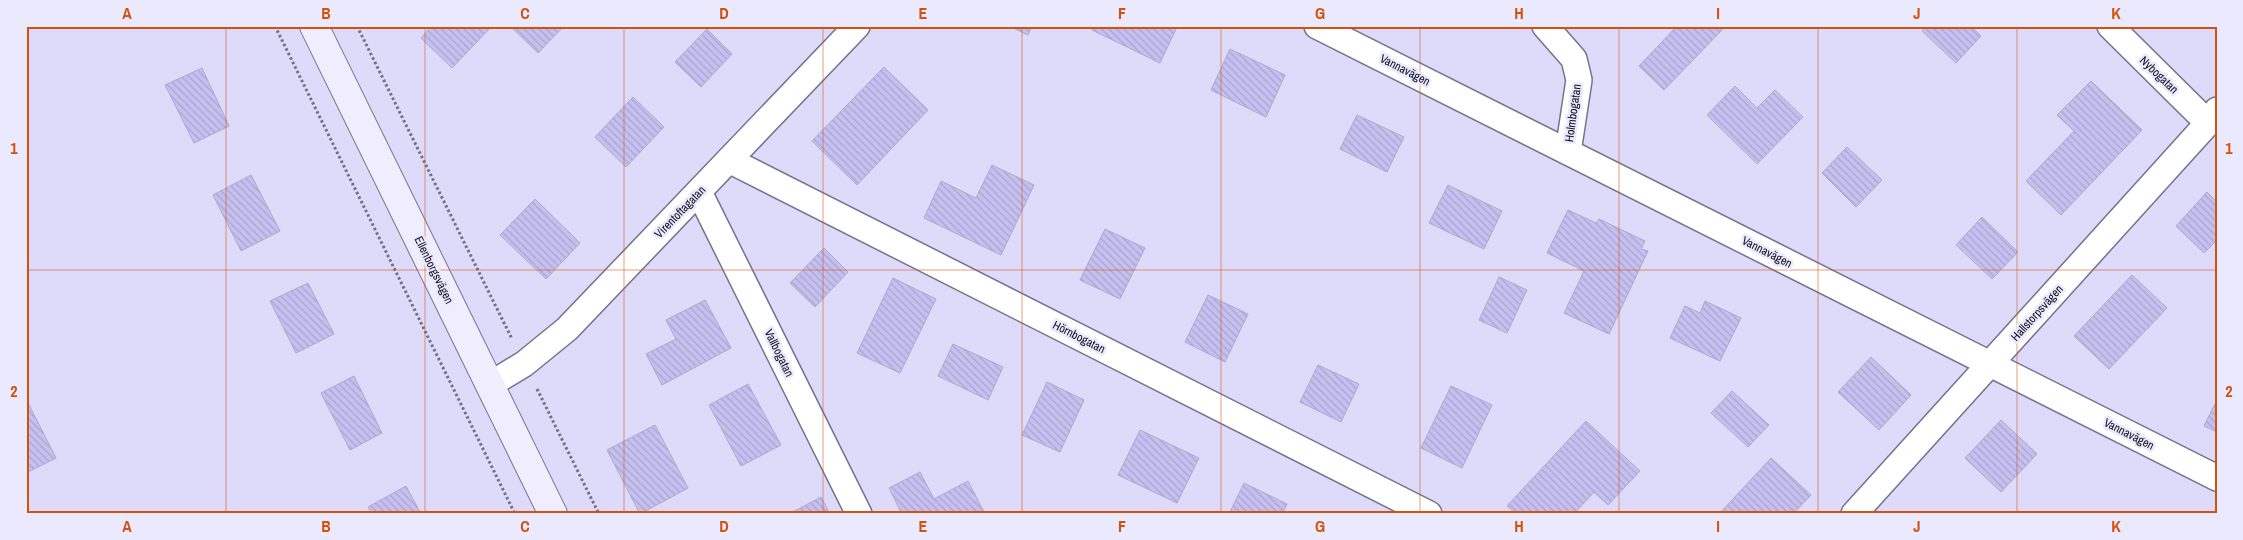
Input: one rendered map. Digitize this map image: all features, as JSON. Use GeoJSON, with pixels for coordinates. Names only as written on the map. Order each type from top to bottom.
{"type":"FeatureCollection","features":[{"type":"Feature","properties":{"kind":"street","name":"Ellenborgsvägen"},"geometry":{"type":"LineString","coordinates":[[314,26],[553,514]]}},
{"type":"Feature","properties":{"kind":"street","name":"Virentoftagatan"},"geometry":{"type":"LineString","coordinates":[[491,384],[524,364],[567,329],[857,26]]}},
{"type":"Feature","properties":{"kind":"street","name":"Vannavägen"},"geometry":{"type":"LineString","coordinates":[[1317,26],[2217,478]]}},
{"type":"Feature","properties":{"kind":"street","name":"Holmbogatan"},"geometry":{"type":"LineString","coordinates":[[1545,26],[1574,59],[1579,80],[1568,152]]}},
{"type":"Feature","properties":{"kind":"street","name":"Nybogatan"},"geometry":{"type":"LineString","coordinates":[[2110,26],[2213,116]]}},
{"type":"Feature","properties":{"kind":"street","name":"Hallstorpsvägen"},"geometry":{"type":"LineString","coordinates":[[1854,514],[2213,116]]}},
{"type":"Feature","properties":{"kind":"street","name":"Hörnbogatan"},"geometry":{"type":"LineString","coordinates":[[729,160],[1429,514]]}},
{"type":"Feature","properties":{"kind":"street","name":"Vallbogatan"},"geometry":{"type":"LineString","coordinates":[[699,192],[859,514]]}},
{"type":"Feature","properties":{"kind":"path"},"geometry":{"type":"LineString","coordinates":[[275,26],[515,514]]}},
{"type":"Feature","properties":{"kind":"path"},"geometry":{"type":"LineString","coordinates":[[357,26],[598,514]]}},
{"type":"Feature","properties":{"kind":"building"},"geometry":{"type":"Polygon","coordinates":[[[432,26],[492,26],[452,68],[421,38],[432,26]]]}},
{"type":"Feature","properties":{"kind":"building"},"geometry":{"type":"Polygon","coordinates":[[[510,26],[564,26],[538,53],[510,26]]]}},
{"type":"Feature","properties":{"kind":"building"},"geometry":{"type":"Polygon","coordinates":[[[1009,26],[1032,26],[1028,35],[1009,26]]]}},
{"type":"Feature","properties":{"kind":"building"},"geometry":{"type":"Polygon","coordinates":[[[1094,26],[1177,27],[1160,63],[1092,30],[1094,26]]]}},
{"type":"Feature","properties":{"kind":"building"},"geometry":{"type":"Polygon","coordinates":[[[1677,26],[1718,26],[1722,30],[1664,90],[1639,66],[1677,26]]]}},
{"type":"Feature","properties":{"kind":"building"},"geometry":{"type":"Polygon","coordinates":[[[1926,26],[1971,26],[1981,36],[1956,63],[1922,31],[1926,26]]]}},
{"type":"Feature","properties":{"kind":"building"},"geometry":{"type":"Polygon","coordinates":[[[707,29],[732,54],[701,87],[675,62],[707,29]]]}},
{"type":"Feature","properties":{"kind":"building"},"geometry":{"type":"Polygon","coordinates":[[[1230,49],[1285,75],[1266,117],[1211,90],[1230,49]]]}},
{"type":"Feature","properties":{"kind":"building"},"geometry":{"type":"Polygon","coordinates":[[[884,67],[928,110],[857,185],[812,141],[884,67]]]}},
{"type":"Feature","properties":{"kind":"building"},"geometry":{"type":"Polygon","coordinates":[[[202,68],[229,126],[194,143],[165,85],[202,68]]]}},
{"type":"Feature","properties":{"kind":"building"},"geometry":{"type":"Polygon","coordinates":[[[2091,81],[2142,130],[2061,215],[2026,181],[2074,131],[2057,115],[2091,81]]]}},
{"type":"Feature","properties":{"kind":"building"},"geometry":{"type":"Polygon","coordinates":[[[1735,86],[1757,108],[1775,90],[1803,117],[1757,164],[1707,115],[1735,86]]]}},
{"type":"Feature","properties":{"kind":"building"},"geometry":{"type":"Polygon","coordinates":[[[633,97],[664,127],[626,167],[595,137],[633,97]]]}},
{"type":"Feature","properties":{"kind":"building"},"geometry":{"type":"Polygon","coordinates":[[[1357,115],[1404,137],[1387,172],[1340,149],[1357,115]]]}},
{"type":"Feature","properties":{"kind":"building"},"geometry":{"type":"Polygon","coordinates":[[[1847,147],[1882,180],[1856,207],[1822,173],[1847,147]]]}},
{"type":"Feature","properties":{"kind":"building"},"geometry":{"type":"Polygon","coordinates":[[[992,165],[1034,185],[1001,255],[924,218],[941,181],[976,198],[992,165]]]}},
{"type":"Feature","properties":{"kind":"building"},"geometry":{"type":"Polygon","coordinates":[[[251,175],[280,231],[241,251],[213,195],[251,175]]]}},
{"type":"Feature","properties":{"kind":"building"},"geometry":{"type":"Polygon","coordinates":[[[1448,185],[1502,211],[1484,249],[1429,223],[1448,185]]]}},
{"type":"Feature","properties":{"kind":"building"},"geometry":{"type":"Polygon","coordinates":[[[2207,192],[2217,202],[2217,240],[2204,253],[2176,226],[2207,192]]]}},
{"type":"Feature","properties":{"kind":"building"},"geometry":{"type":"Polygon","coordinates":[[[535,199],[580,243],[546,279],[500,235],[535,199]]]}},
{"type":"Feature","properties":{"kind":"building"},"geometry":{"type":"Polygon","coordinates":[[[1568,210],[1596,223],[1599,219],[1645,241],[1641,249],[1648,251],[1609,334],[1564,313],[1584,271],[1547,253],[1568,210]]]}},
{"type":"Feature","properties":{"kind":"building"},"geometry":{"type":"Polygon","coordinates":[[[1982,217],[2018,252],[1992,279],[1956,245],[1982,217]]]}},
{"type":"Feature","properties":{"kind":"building"},"geometry":{"type":"Polygon","coordinates":[[[1105,229],[1145,248],[1120,299],[1080,280],[1105,229]]]}},
{"type":"Feature","properties":{"kind":"building"},"geometry":{"type":"Polygon","coordinates":[[[824,248],[848,272],[815,307],[790,283],[824,248]]]}},
{"type":"Feature","properties":{"kind":"building"},"geometry":{"type":"Polygon","coordinates":[[[2132,275],[2167,308],[2109,369],[2074,336],[2132,275]]]}},
{"type":"Feature","properties":{"kind":"building"},"geometry":{"type":"Polygon","coordinates":[[[1499,277],[1527,290],[1507,333],[1479,320],[1499,277]]]}},
{"type":"Feature","properties":{"kind":"building"},"geometry":{"type":"Polygon","coordinates":[[[893,278],[936,299],[900,373],[857,353],[893,278]]]}},
{"type":"Feature","properties":{"kind":"building"},"geometry":{"type":"Polygon","coordinates":[[[308,283],[334,334],[296,353],[270,301],[308,283]]]}},
{"type":"Feature","properties":{"kind":"building"},"geometry":{"type":"Polygon","coordinates":[[[1208,295],[1248,314],[1225,362],[1185,342],[1208,295]]]}},
{"type":"Feature","properties":{"kind":"building"},"geometry":{"type":"Polygon","coordinates":[[[705,300],[731,348],[662,385],[646,354],[676,339],[666,320],[705,300]]]}},
{"type":"Feature","properties":{"kind":"building"},"geometry":{"type":"Polygon","coordinates":[[[1705,301],[1741,318],[1720,361],[1670,338],[1685,306],[1700,313],[1705,301]]]}},
{"type":"Feature","properties":{"kind":"building"},"geometry":{"type":"Polygon","coordinates":[[[953,344],[1003,367],[988,400],[938,376],[953,344]]]}},
{"type":"Feature","properties":{"kind":"building"},"geometry":{"type":"Polygon","coordinates":[[[1871,357],[1911,395],[1879,430],[1838,392],[1871,357]]]}},
{"type":"Feature","properties":{"kind":"building"},"geometry":{"type":"Polygon","coordinates":[[[1318,365],[1359,384],[1341,422],[1300,402],[1318,365]]]}},
{"type":"Feature","properties":{"kind":"building"},"geometry":{"type":"Polygon","coordinates":[[[354,376],[382,433],[350,450],[321,393],[354,376]]]}},
{"type":"Feature","properties":{"kind":"building"},"geometry":{"type":"Polygon","coordinates":[[[1047,382],[1084,400],[1060,452],[1022,435],[1047,382]]]}},
{"type":"Feature","properties":{"kind":"building"},"geometry":{"type":"Polygon","coordinates":[[[748,384],[781,445],[741,466],[709,405],[748,384]]]}},
{"type":"Feature","properties":{"kind":"building"},"geometry":{"type":"Polygon","coordinates":[[[1451,386],[1492,405],[1462,468],[1421,448],[1451,386]]]}},
{"type":"Feature","properties":{"kind":"building"},"geometry":{"type":"Polygon","coordinates":[[[1732,391],[1769,425],[1748,447],[1711,413],[1732,391]]]}},
{"type":"Feature","properties":{"kind":"building"},"geometry":{"type":"Polygon","coordinates":[[[26,399],[56,458],[26,473],[26,399]]]}},
{"type":"Feature","properties":{"kind":"building"},"geometry":{"type":"Polygon","coordinates":[[[2217,400],[2217,432],[2204,426],[2217,400]]]}},
{"type":"Feature","properties":{"kind":"building"},"geometry":{"type":"Polygon","coordinates":[[[2001,420],[2037,454],[2001,492],[1965,458],[2001,420]]]}},
{"type":"Feature","properties":{"kind":"building"},"geometry":{"type":"Polygon","coordinates":[[[1586,421],[1640,471],[1608,505],[1594,492],[1574,514],[1516,514],[1507,506],[1586,421]]]}},
{"type":"Feature","properties":{"kind":"building"},"geometry":{"type":"Polygon","coordinates":[[[655,425],[688,488],[640,514],[607,450],[655,425]]]}},
{"type":"Feature","properties":{"kind":"building"},"geometry":{"type":"Polygon","coordinates":[[[1140,430],[1199,458],[1177,503],[1118,475],[1140,430]]]}},
{"type":"Feature","properties":{"kind":"building"},"geometry":{"type":"Polygon","coordinates":[[[1771,458],[1811,495],[1793,514],[1719,514],[1771,458]]]}},
{"type":"Feature","properties":{"kind":"building"},"geometry":{"type":"Polygon","coordinates":[[[920,472],[934,499],[968,481],[985,514],[902,514],[889,488],[920,472]]]}},
{"type":"Feature","properties":{"kind":"building"},"geometry":{"type":"Polygon","coordinates":[[[1244,483],[1287,504],[1282,514],[1229,514],[1244,483]]]}},
{"type":"Feature","properties":{"kind":"building"},"geometry":{"type":"Polygon","coordinates":[[[406,486],[421,514],[372,514],[368,507],[406,486]]]}},
{"type":"Feature","properties":{"kind":"building"},"geometry":{"type":"Polygon","coordinates":[[[821,497],[830,514],[789,514],[821,497]]]}}]}
